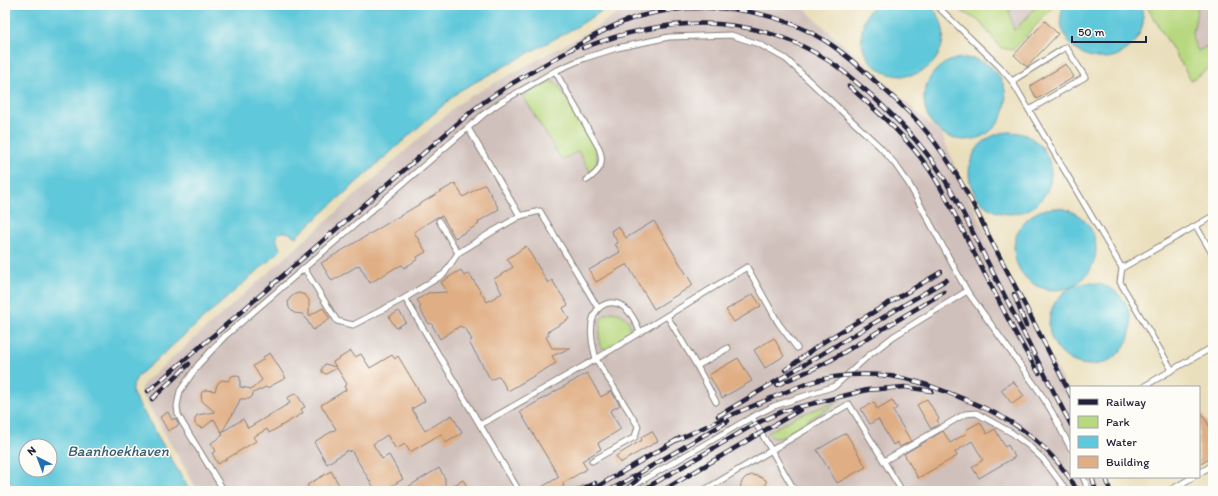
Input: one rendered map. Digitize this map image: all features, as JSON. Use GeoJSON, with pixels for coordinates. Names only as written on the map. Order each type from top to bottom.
{"type":"FeatureCollection","features":[{"type":"Feature","properties":{"kind":"lane"},"geometry":{"type":"LineString","coordinates":[[936,5],[999,66],[1012,81],[1122,268],[1120,282],[1172,370]]}},
{"type":"Feature","properties":{"kind":"lane"},"geometry":{"type":"LineString","coordinates":[[224,491],[182,422],[178,414],[177,406],[180,391],[198,365],[225,336],[484,114],[501,102],[555,71],[585,58],[617,48],[669,36],[731,35],[759,44],[786,59],[880,147],[895,164],[909,184],[967,291],[1039,391],[1052,412],[1070,447]]}},
{"type":"Feature","properties":{"kind":"lane"},"geometry":{"type":"LineString","coordinates":[[1012,81],[1066,47],[1085,77],[1029,110]]}},
{"type":"Feature","properties":{"kind":"lane"},"geometry":{"type":"LineString","coordinates":[[555,71],[601,153],[602,162],[600,167],[594,175],[587,180]]}},
{"type":"Feature","properties":{"kind":"lane"},"geometry":{"type":"LineString","coordinates":[[468,128],[520,216]]}},
{"type":"Feature","properties":{"kind":"lane"},"geometry":{"type":"LineString","coordinates":[[304,268],[337,321],[353,325],[405,298],[444,274],[458,254],[492,232],[520,216],[540,211],[598,308]]}},
{"type":"Feature","properties":{"kind":"lane"},"geometry":{"type":"LineString","coordinates":[[1122,268],[1213,216]]}},
{"type":"Feature","properties":{"kind":"lane"},"geometry":{"type":"LineString","coordinates":[[439,221],[458,254]]}},
{"type":"Feature","properties":{"kind":"lane"},"geometry":{"type":"LineString","coordinates":[[1196,226],[1213,256]]}},
{"type":"Feature","properties":{"kind":"lane"},"geometry":{"type":"LineString","coordinates":[[480,425],[596,359],[747,267],[779,324],[798,348]]}},
{"type":"Feature","properties":{"kind":"lane"},"geometry":{"type":"LineString","coordinates":[[624,491],[752,417],[774,406],[835,386],[873,352],[894,336],[967,291]]}},
{"type":"Feature","properties":{"kind":"lane"},"geometry":{"type":"LineString","coordinates":[[405,298],[518,491]]}},
{"type":"Feature","properties":{"kind":"lane"},"geometry":{"type":"LineString","coordinates":[[592,461],[635,438],[638,426],[596,359],[593,347],[592,331],[594,315],[598,308],[604,304],[612,302],[620,304],[634,317],[640,332]]}},
{"type":"Feature","properties":{"kind":"lane"},"geometry":{"type":"LineString","coordinates":[[667,316],[697,366],[716,402]]}},
{"type":"Feature","properties":{"kind":"lane"},"geometry":{"type":"LineString","coordinates":[[1145,386],[1213,347]]}},
{"type":"Feature","properties":{"kind":"lane"},"geometry":{"type":"LineString","coordinates":[[697,366],[728,348]]}},
{"type":"Feature","properties":{"kind":"lane"},"geometry":{"type":"LineString","coordinates":[[703,491],[849,404],[902,491]]}},
{"type":"Feature","properties":{"kind":"lane"},"geometry":{"type":"LineString","coordinates":[[884,461],[965,414],[976,413],[1012,433],[1029,446],[1043,459],[1067,491]]}},
{"type":"Feature","properties":{"kind":"lane"},"geometry":{"type":"LineString","coordinates":[[752,417],[795,491]]}},
{"type":"Feature","properties":{"kind":"lane"},"geometry":{"type":"LineString","coordinates":[[1200,472],[1213,465]]}},
{"type":"Feature","properties":{"kind":"lane"},"geometry":{"type":"LineString","coordinates":[[1083,478],[1086,484],[1086,491]]}},
{"type":"Feature","properties":{"kind":"lane"},"geometry":{"type":"LineString","coordinates":[[1169,491],[1191,478]]}},
{"type":"Feature","properties":{"kind":"shaded area"},"geometry":{"type":"Polygon","coordinates":[[[632,5],[800,5],[942,135],[966,192],[1070,395],[1070,478],[1105,478],[1108,491],[198,491],[143,396],[141,387],[145,382],[457,105],[586,33],[632,5]]]}},
{"type":"Feature","properties":{"kind":"shaded area"},"geometry":{"type":"Polygon","coordinates":[[[1008,5],[1038,5],[1014,32],[1008,5]]]}},
{"type":"Feature","properties":{"kind":"shaded area"},"geometry":{"type":"Polygon","coordinates":[[[1198,5],[1213,5],[1213,43],[1198,52],[1192,38],[1198,5]]]}},
{"type":"Feature","properties":{"kind":"green space"},"geometry":{"type":"Polygon","coordinates":[[[950,5],[1008,5],[1014,31],[1038,5],[1055,5],[1013,50],[1001,48],[979,21],[950,5]]]}},
{"type":"Feature","properties":{"kind":"green space"},"geometry":{"type":"Polygon","coordinates":[[[1146,5],[1198,5],[1192,38],[1198,51],[1213,43],[1213,66],[1191,80],[1146,5]]]}},
{"type":"Feature","properties":{"kind":"green space"},"geometry":{"type":"Polygon","coordinates":[[[550,81],[559,86],[594,146],[597,159],[596,166],[591,173],[578,151],[562,160],[523,96],[550,81]]]}},
{"type":"Feature","properties":{"kind":"green space"},"geometry":{"type":"Polygon","coordinates":[[[612,312],[621,314],[627,319],[630,326],[630,334],[605,349],[600,346],[599,343],[601,321],[604,315],[612,312]]]}},
{"type":"Feature","properties":{"kind":"green space"},"geometry":{"type":"Polygon","coordinates":[[[841,400],[782,437],[774,438],[767,433],[797,416],[841,400]]]}},
{"type":"Feature","properties":{"kind":"water","name":"Baanhoekhaven"},"geometry":{"type":"Polygon","coordinates":[[[5,5],[611,5],[578,26],[459,91],[296,237],[287,232],[280,233],[277,237],[277,243],[281,250],[138,376],[135,380],[133,394],[190,491],[15,491],[5,474],[5,5]]]}},
{"type":"Feature","properties":{"kind":"water"},"geometry":{"type":"Polygon","coordinates":[[[876,5],[929,5],[933,8],[942,25],[943,40],[937,57],[926,69],[913,75],[898,76],[883,72],[871,63],[864,49],[862,31],[866,16],[876,5]]]}},
{"type":"Feature","properties":{"kind":"water"},"geometry":{"type":"Polygon","coordinates":[[[1063,5],[1141,5],[1143,23],[1137,38],[1127,49],[1115,56],[1102,58],[1088,56],[1076,49],[1067,38],[1061,23],[1063,5]]]}},
{"type":"Feature","properties":{"kind":"water"},"geometry":{"type":"Polygon","coordinates":[[[965,58],[981,61],[994,70],[1003,83],[1006,99],[1003,115],[994,128],[981,137],[965,140],[949,137],[936,128],[927,115],[924,99],[927,83],[936,70],[949,61],[965,58]]]}},
{"type":"Feature","properties":{"kind":"water"},"geometry":{"type":"Polygon","coordinates":[[[1010,132],[1026,135],[1039,144],[1048,157],[1051,173],[1048,189],[1039,202],[1026,211],[1010,214],[994,211],[981,202],[972,189],[969,173],[972,157],[981,144],[994,135],[1010,132]]]}},
{"type":"Feature","properties":{"kind":"water"},"geometry":{"type":"Polygon","coordinates":[[[1055,208],[1071,211],[1084,220],[1093,233],[1096,249],[1093,265],[1084,278],[1071,287],[1055,290],[1039,287],[1026,278],[1017,265],[1014,249],[1017,233],[1026,220],[1039,211],[1055,208]]]}},
{"type":"Feature","properties":{"kind":"water"},"geometry":{"type":"Polygon","coordinates":[[[1090,283],[1106,286],[1119,295],[1128,308],[1131,324],[1128,340],[1119,353],[1106,362],[1090,365],[1074,362],[1061,353],[1052,340],[1049,324],[1052,308],[1061,295],[1074,286],[1090,283]]]}},
{"type":"Feature","properties":{"kind":"building"},"geometry":{"type":"Polygon","coordinates":[[[1045,21],[1058,34],[1027,67],[1014,55],[1045,21]]]}},
{"type":"Feature","properties":{"kind":"building"},"geometry":{"type":"Polygon","coordinates":[[[1066,64],[1074,77],[1037,99],[1031,85],[1066,64]]]}},
{"type":"Feature","properties":{"kind":"building"},"geometry":{"type":"Polygon","coordinates":[[[455,183],[463,197],[485,184],[499,209],[478,222],[479,224],[455,238],[442,216],[437,217],[414,232],[426,252],[417,257],[418,259],[404,268],[402,265],[395,268],[370,283],[359,265],[332,281],[321,263],[455,183]]]}},
{"type":"Feature","properties":{"kind":"building"},"geometry":{"type":"Polygon","coordinates":[[[654,221],[693,285],[654,309],[627,264],[596,282],[589,270],[620,252],[615,244],[618,243],[611,231],[618,226],[626,238],[654,221]]]}},
{"type":"Feature","properties":{"kind":"building"},"geometry":{"type":"Polygon","coordinates":[[[526,246],[548,283],[552,280],[568,305],[563,308],[569,319],[547,332],[549,335],[546,337],[552,348],[571,348],[552,356],[556,363],[508,391],[499,376],[491,380],[469,342],[472,340],[466,329],[460,326],[440,339],[431,323],[429,324],[419,308],[421,307],[417,300],[428,293],[447,292],[441,282],[461,270],[464,276],[469,273],[487,302],[502,293],[494,279],[513,267],[507,259],[526,246]]]}},
{"type":"Feature","properties":{"kind":"building"},"geometry":{"type":"Polygon","coordinates":[[[299,293],[305,295],[309,300],[309,316],[323,308],[330,319],[313,330],[303,314],[294,313],[289,308],[288,302],[290,298],[299,293]]]}},
{"type":"Feature","properties":{"kind":"building"},"geometry":{"type":"Polygon","coordinates":[[[753,294],[761,306],[734,322],[726,310],[753,294]]]}},
{"type":"Feature","properties":{"kind":"building"},"geometry":{"type":"Polygon","coordinates":[[[399,311],[406,322],[396,328],[389,317],[399,311]]]}},
{"type":"Feature","properties":{"kind":"building"},"geometry":{"type":"Polygon","coordinates":[[[774,338],[784,356],[765,368],[754,350],[774,338]]]}},
{"type":"Feature","properties":{"kind":"building"},"geometry":{"type":"Polygon","coordinates":[[[351,351],[355,357],[361,354],[370,368],[392,355],[395,359],[398,356],[425,401],[412,409],[425,431],[452,415],[462,433],[446,443],[441,434],[410,452],[405,444],[396,449],[387,435],[373,444],[382,459],[389,455],[403,479],[383,491],[376,491],[351,450],[349,452],[348,450],[327,464],[314,442],[336,429],[321,405],[346,390],[344,386],[347,384],[337,368],[326,374],[322,372],[322,368],[325,364],[336,367],[333,362],[351,351]]]}},
{"type":"Feature","properties":{"kind":"building"},"geometry":{"type":"Polygon","coordinates":[[[270,353],[286,378],[267,388],[266,387],[253,393],[252,397],[249,399],[240,399],[222,432],[243,419],[248,428],[290,403],[287,398],[296,393],[305,407],[301,409],[303,413],[269,433],[267,429],[253,437],[256,441],[218,464],[212,453],[216,451],[211,443],[223,435],[214,419],[203,428],[195,424],[197,415],[215,412],[202,401],[202,392],[206,390],[215,391],[219,382],[222,380],[228,381],[235,375],[240,377],[240,387],[252,389],[262,380],[253,366],[270,353]]]}},
{"type":"Feature","properties":{"kind":"building"},"geometry":{"type":"Polygon","coordinates":[[[738,358],[752,381],[722,398],[709,375],[738,358]]]}},
{"type":"Feature","properties":{"kind":"building"},"geometry":{"type":"Polygon","coordinates":[[[587,373],[601,397],[611,391],[620,405],[610,411],[621,429],[598,443],[601,449],[582,461],[587,469],[563,483],[564,486],[556,491],[535,491],[559,477],[520,412],[587,373]]]}},
{"type":"Feature","properties":{"kind":"building"},"geometry":{"type":"Polygon","coordinates":[[[1013,381],[1024,396],[1012,404],[1001,390],[1013,381]]]}},
{"type":"Feature","properties":{"kind":"building"},"geometry":{"type":"Polygon","coordinates":[[[927,399],[939,419],[937,420],[939,424],[931,429],[917,405],[927,399]]]}},
{"type":"Feature","properties":{"kind":"building"},"geometry":{"type":"Polygon","coordinates":[[[892,400],[897,408],[893,411],[911,441],[900,447],[897,442],[893,445],[878,419],[870,424],[861,409],[874,402],[877,409],[892,400]]]}},
{"type":"Feature","properties":{"kind":"building"},"geometry":{"type":"Polygon","coordinates":[[[1200,411],[1213,432],[1213,457],[1200,464],[1200,411]]]}},
{"type":"Feature","properties":{"kind":"building"},"geometry":{"type":"Polygon","coordinates":[[[168,412],[172,420],[175,418],[179,425],[168,431],[160,417],[168,412]]]}},
{"type":"Feature","properties":{"kind":"building"},"geometry":{"type":"Polygon","coordinates":[[[980,422],[987,434],[995,429],[1005,447],[1008,445],[1015,457],[979,478],[972,467],[983,460],[972,441],[955,452],[957,456],[918,478],[904,454],[943,431],[950,443],[967,433],[966,430],[980,422]]]}},
{"type":"Feature","properties":{"kind":"building"},"geometry":{"type":"Polygon","coordinates":[[[652,431],[658,441],[620,463],[616,456],[642,440],[641,437],[652,431]]]}},
{"type":"Feature","properties":{"kind":"building"},"geometry":{"type":"Polygon","coordinates":[[[846,433],[866,467],[837,483],[817,450],[846,433]]]}},
{"type":"Feature","properties":{"kind":"building"},"geometry":{"type":"Polygon","coordinates":[[[439,468],[445,478],[445,490],[463,480],[470,491],[401,491],[439,468]]]}},
{"type":"Feature","properties":{"kind":"building"},"geometry":{"type":"Polygon","coordinates":[[[331,471],[339,485],[328,491],[311,491],[307,485],[331,471]]]}},
{"type":"Feature","properties":{"kind":"building"},"geometry":{"type":"Polygon","coordinates":[[[752,475],[766,480],[766,491],[740,491],[743,480],[752,475]]]}},
{"type":"Feature","properties":{"kind":"railway"},"geometry":{"type":"LineString","coordinates":[[148,391],[472,111],[492,96],[585,41],[626,21],[661,12],[709,8],[733,9],[757,13],[803,29],[824,40],[858,65],[911,114],[934,141],[949,162],[963,186],[1070,394]]}},
{"type":"Feature","properties":{"kind":"railway"},"geometry":{"type":"LineString","coordinates":[[583,48],[615,37],[647,29],[679,25],[711,24],[743,27],[774,35],[805,47],[839,68],[870,94],[905,128],[936,166],[950,188],[1070,423]]}},
{"type":"Feature","properties":{"kind":"railway"},"geometry":{"type":"LineString","coordinates":[[849,86],[902,136],[929,169],[940,186],[1026,352],[1039,373]]}},
{"type":"Feature","properties":{"kind":"railway"},"geometry":{"type":"LineString","coordinates":[[785,370],[825,341],[941,272]]}},
{"type":"Feature","properties":{"kind":"railway"},"geometry":{"type":"LineString","coordinates":[[718,416],[946,280]]}},
{"type":"Feature","properties":{"kind":"railway"},"geometry":{"type":"LineString","coordinates":[[777,385],[831,360],[944,292]]}},
{"type":"Feature","properties":{"kind":"railway"},"geometry":{"type":"LineString","coordinates":[[1014,294],[1026,326]]}},
{"type":"Feature","properties":{"kind":"railway"},"geometry":{"type":"LineString","coordinates":[[152,399],[189,364]]}},
{"type":"Feature","properties":{"kind":"railway"},"geometry":{"type":"LineString","coordinates":[[675,441],[715,422],[806,384],[837,377],[869,375],[890,376],[911,380],[941,390],[988,409],[1018,427],[1032,437],[1057,461],[1078,491]]}},
{"type":"Feature","properties":{"kind":"railway"},"geometry":{"type":"LineString","coordinates":[[641,491],[753,425],[783,411],[867,390],[905,387],[932,391]]}},
{"type":"Feature","properties":{"kind":"railway"},"geometry":{"type":"LineString","coordinates":[[662,491],[800,410]]}},
{"type":"Feature","properties":{"kind":"railway"},"geometry":{"type":"LineString","coordinates":[[609,491],[728,421]]}},
{"type":"Feature","properties":{"kind":"railway"},"geometry":{"type":"LineString","coordinates":[[590,491],[680,438]]}},
{"type":"Feature","properties":{"kind":"railway"},"geometry":{"type":"LineString","coordinates":[[625,491],[639,478]]}},
{"type":"Feature","properties":{"kind":"railway"},"geometry":{"type":"LineString","coordinates":[[1092,478],[1096,491]]}},
{"type":"Feature","properties":{"kind":"railway"},"geometry":{"type":"LineString","coordinates":[[1106,478],[1110,491]]}},
{"type":"Feature","properties":{"kind":"railway"},"geometry":{"type":"LineString","coordinates":[[576,491],[595,483]]}}]}
